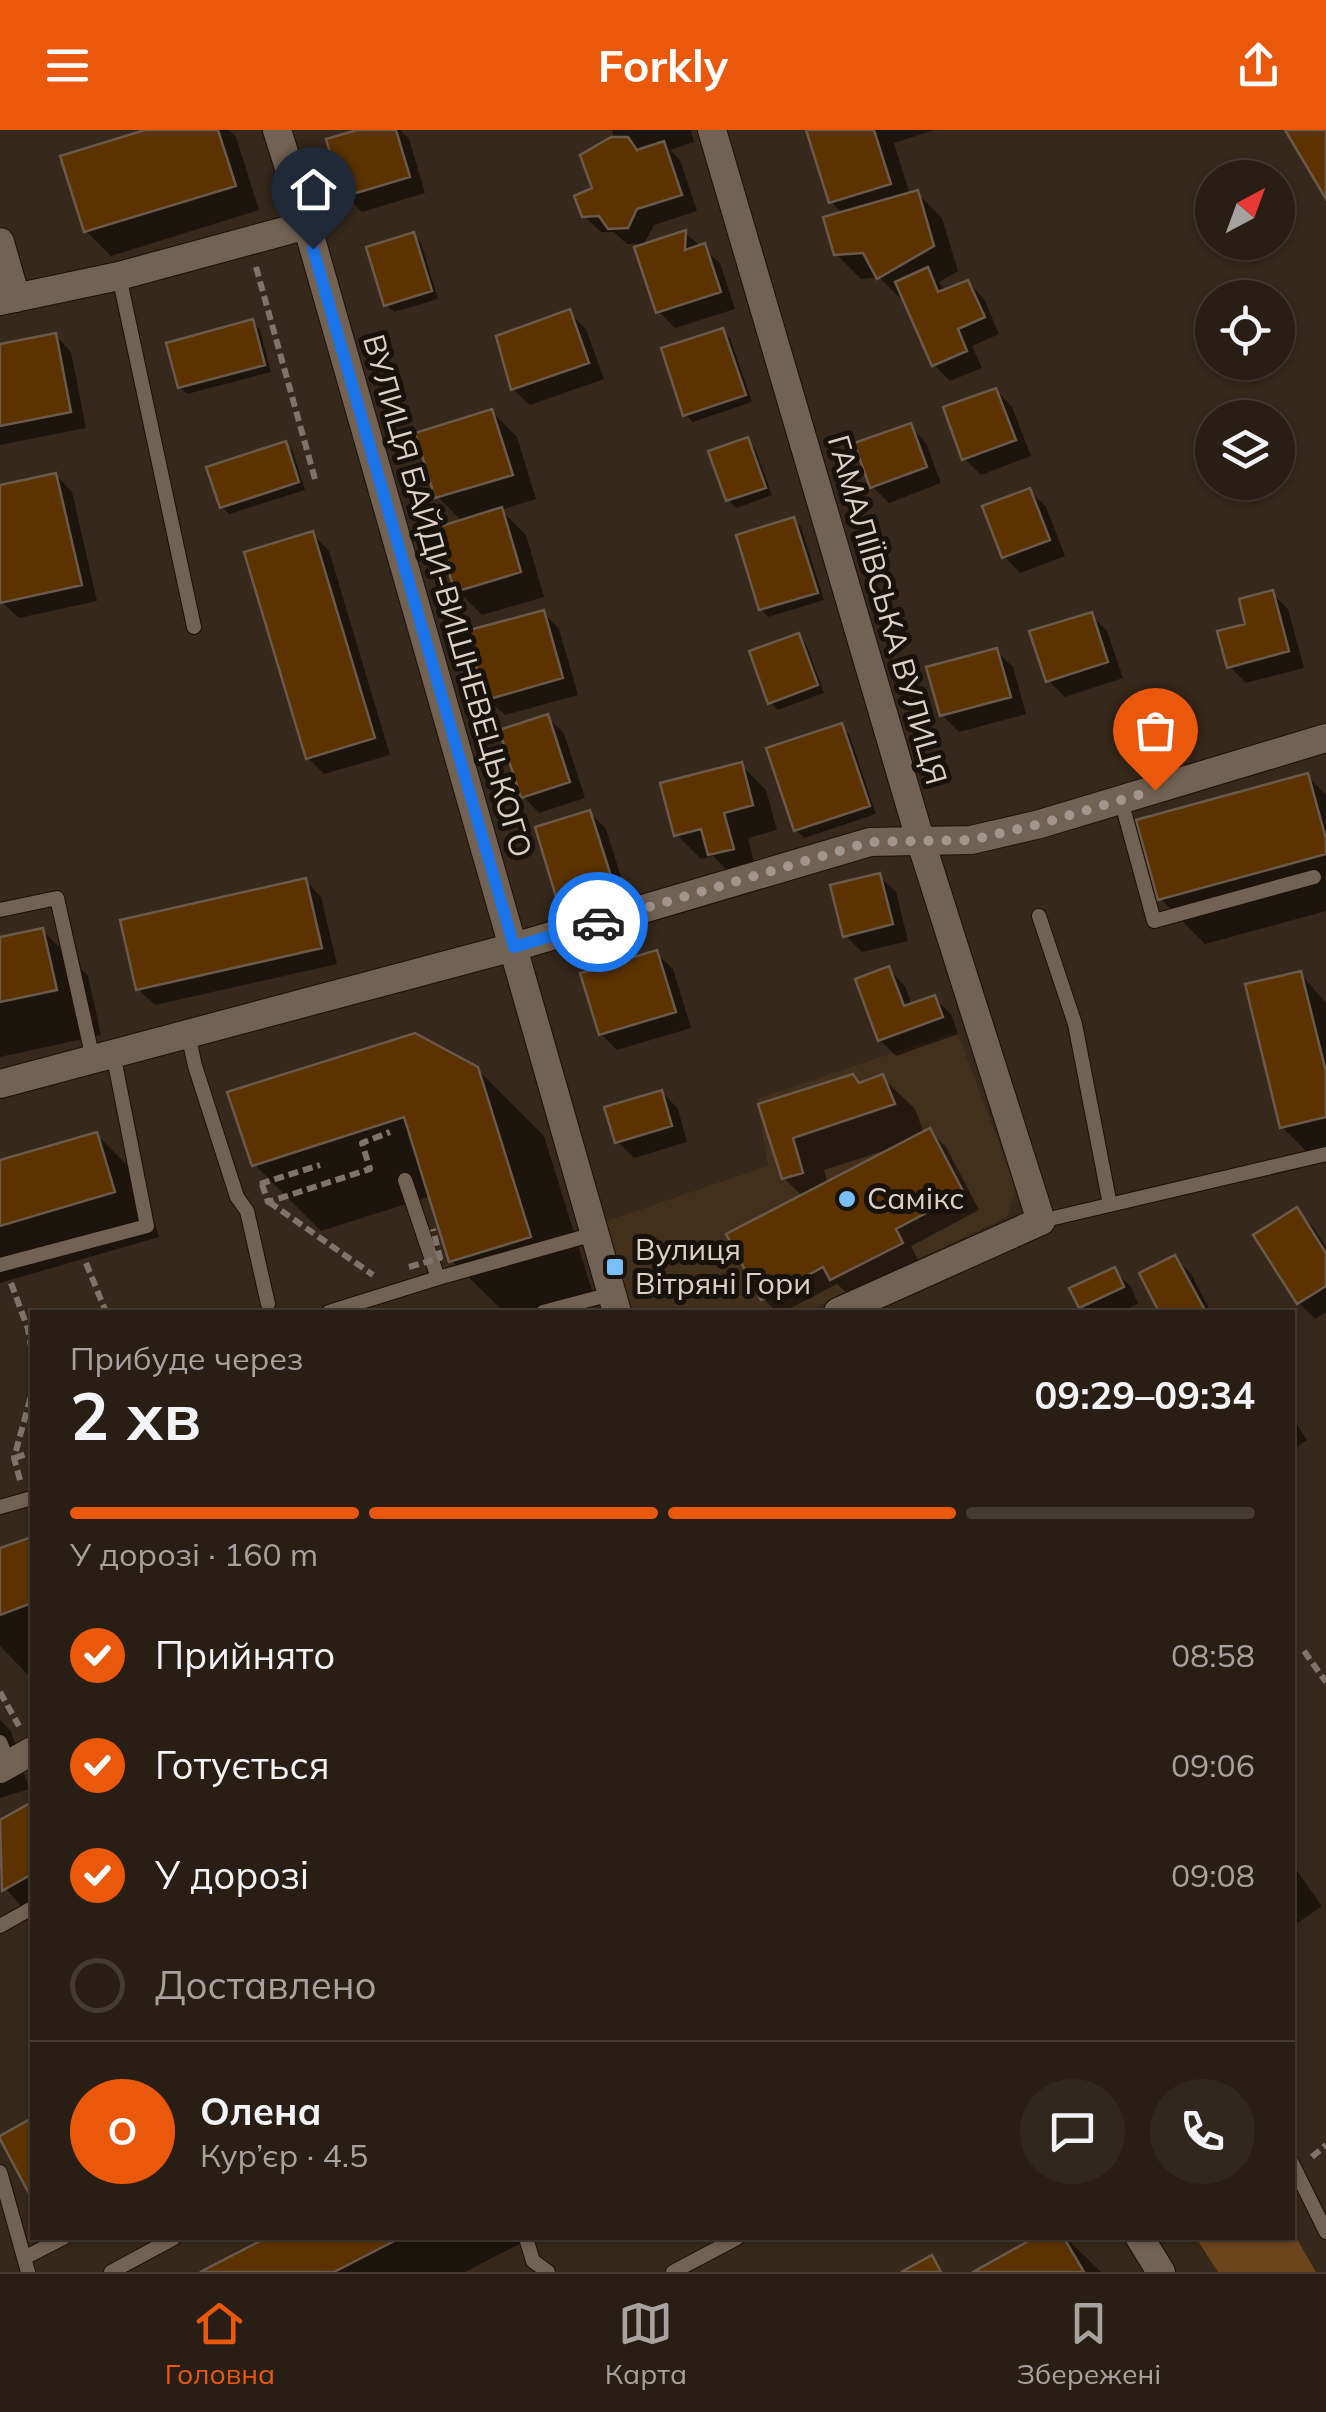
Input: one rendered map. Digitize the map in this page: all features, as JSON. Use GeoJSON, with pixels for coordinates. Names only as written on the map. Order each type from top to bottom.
{"type":"FeatureCollection","features":[{"type":"Feature","properties":{"kind":"street","name":"ВУЛИЦЯ БАЙДИ-ВИШНЕВЕЦЬКОГО"},"geometry":{"type":"LineString","coordinates":[[276,130],[307,225],[614,1303]]}},
{"type":"Feature","properties":{"kind":"street","name":"ГАМАЛІЇВСЬКА ВУЛИЦЯ"},"geometry":{"type":"LineString","coordinates":[[712,130],[920,839],[1041,1221]]}},
{"type":"Feature","properties":{"kind":"street"},"geometry":{"type":"LineString","coordinates":[[0,242],[8,299],[119,276],[307,225]]}},
{"type":"Feature","properties":{"kind":"street"},"geometry":{"type":"LineString","coordinates":[[0,1084],[514,947],[870,842],[971,840],[1326,738]]}},
{"type":"Feature","properties":{"kind":"street"},"geometry":{"type":"LineString","coordinates":[[851,1310],[1041,1221]]}},
{"type":"Feature","properties":{"kind":"street"},"geometry":{"type":"LineString","coordinates":[[1141,2240],[1161,2272]]}},
{"type":"Feature","properties":{"kind":"lane"},"geometry":{"type":"LineString","coordinates":[[119,276],[194,627]]}},
{"type":"Feature","properties":{"kind":"lane"},"geometry":{"type":"LineString","coordinates":[[1121,800],[1154,921],[1314,877]]}},
{"type":"Feature","properties":{"kind":"lane"},"geometry":{"type":"LineString","coordinates":[[0,910],[57,898],[147,1226],[2,1264]]}},
{"type":"Feature","properties":{"kind":"lane"},"geometry":{"type":"LineString","coordinates":[[1039,916],[1075,1024],[1110,1204]]}},
{"type":"Feature","properties":{"kind":"lane"},"geometry":{"type":"LineString","coordinates":[[188,1034],[237,1197],[247,1211],[268,1304]]}},
{"type":"Feature","properties":{"kind":"lane"},"geometry":{"type":"LineString","coordinates":[[1041,1221],[1326,1154]]}},
{"type":"Feature","properties":{"kind":"lane"},"geometry":{"type":"LineString","coordinates":[[405,1180],[438,1278]]}},
{"type":"Feature","properties":{"kind":"lane"},"geometry":{"type":"LineString","coordinates":[[327,1310],[594,1234]]}},
{"type":"Feature","properties":{"kind":"lane"},"geometry":{"type":"LineString","coordinates":[[558,1310],[614,1303]]}},
{"type":"Feature","properties":{"kind":"lane"},"geometry":{"type":"LineString","coordinates":[[0,1506],[30,1498]]}},
{"type":"Feature","properties":{"kind":"lane"},"geometry":{"type":"LineString","coordinates":[[0,1926],[30,1909]]}},
{"type":"Feature","properties":{"kind":"lane"},"geometry":{"type":"LineString","coordinates":[[1295,2169],[1326,2232]]}},
{"type":"Feature","properties":{"kind":"lane"},"geometry":{"type":"LineString","coordinates":[[0,2172],[26,2265],[61,2240]]}},
{"type":"Feature","properties":{"kind":"lane"},"geometry":{"type":"LineString","coordinates":[[110,2272],[170,2240]]}},
{"type":"Feature","properties":{"kind":"lane"},"geometry":{"type":"LineString","coordinates":[[527,2240],[534,2261],[548,2272]]}},
{"type":"Feature","properties":{"kind":"lane"},"geometry":{"type":"LineString","coordinates":[[673,2272],[732,2240]]}},
{"type":"Feature","properties":{"kind":"path"},"geometry":{"type":"LineString","coordinates":[[256,266],[315,479]]}},
{"type":"Feature","properties":{"kind":"path"},"geometry":{"type":"LineString","coordinates":[[268,1202],[370,1169],[362,1144],[390,1132]]}},
{"type":"Feature","properties":{"kind":"path"},"geometry":{"type":"LineString","coordinates":[[237,1197],[320,1164]]}},
{"type":"Feature","properties":{"kind":"path"},"geometry":{"type":"LineString","coordinates":[[262,1184],[268,1202],[380,1280]]}},
{"type":"Feature","properties":{"kind":"path"},"geometry":{"type":"LineString","coordinates":[[394,1274],[440,1258],[433,1229]]}},
{"type":"Feature","properties":{"kind":"path"},"geometry":{"type":"LineString","coordinates":[[78,1244],[105,1310]]}},
{"type":"Feature","properties":{"kind":"path"},"geometry":{"type":"LineString","coordinates":[[2,1264],[30,1341]]}},
{"type":"Feature","properties":{"kind":"path"},"geometry":{"type":"LineString","coordinates":[[30,1399],[14,1458],[30,1453]]}},
{"type":"Feature","properties":{"kind":"path"},"geometry":{"type":"LineString","coordinates":[[1304,1651],[1326,1682]]}},
{"type":"Feature","properties":{"kind":"path"},"geometry":{"type":"LineString","coordinates":[[0,1692],[13,1752]]}},
{"type":"Feature","properties":{"kind":"shaded area"},"geometry":{"type":"Polygon","coordinates":[[[957,1031],[1016,1188],[1007,1217],[810,1310],[627,1310],[600,1223],[768,1166],[757,1099],[957,1031]]]}},
{"type":"Feature","properties":{"kind":"shaded area"},"geometry":{"type":"Polygon","coordinates":[[[1295,2235],[1316,2272],[1218,2272],[1197,2240],[1295,2240],[1295,2235]]]}},
{"type":"Feature","properties":{"kind":"building"},"geometry":{"type":"Polygon","coordinates":[[[145,130],[218,130],[236,186],[84,232],[60,156],[145,130]]]}},
{"type":"Feature","properties":{"kind":"building"},"geometry":{"type":"Polygon","coordinates":[[[357,130],[396,130],[410,177],[343,197],[326,139],[357,130]]]}},
{"type":"Feature","properties":{"kind":"building"},"geometry":{"type":"Polygon","coordinates":[[[806,130],[874,130],[891,184],[829,203],[806,130]]]}},
{"type":"Feature","properties":{"kind":"building"},"geometry":{"type":"Polygon","coordinates":[[[1285,130],[1326,130],[1326,199],[1285,130]]]}},
{"type":"Feature","properties":{"kind":"building"},"geometry":{"type":"Polygon","coordinates":[[[611,137],[628,137],[637,150],[664,141],[682,195],[637,209],[628,228],[608,229],[599,216],[582,217],[574,196],[592,188],[580,155],[611,137]]]}},
{"type":"Feature","properties":{"kind":"building"},"geometry":{"type":"Polygon","coordinates":[[[918,190],[934,246],[877,279],[863,253],[834,255],[823,217],[918,190]]]}},
{"type":"Feature","properties":{"kind":"building"},"geometry":{"type":"Polygon","coordinates":[[[686,230],[685,250],[705,243],[721,292],[656,313],[634,247],[686,230]]]}},
{"type":"Feature","properties":{"kind":"building"},"geometry":{"type":"Polygon","coordinates":[[[414,232],[432,291],[384,306],[366,247],[414,232]]]}},
{"type":"Feature","properties":{"kind":"building"},"geometry":{"type":"Polygon","coordinates":[[[928,267],[938,292],[968,280],[985,317],[958,329],[967,351],[932,366],[895,282],[928,267]]]}},
{"type":"Feature","properties":{"kind":"building"},"geometry":{"type":"Polygon","coordinates":[[[570,309],[589,363],[511,390],[496,336],[570,309]]]}},
{"type":"Feature","properties":{"kind":"building"},"geometry":{"type":"Polygon","coordinates":[[[253,319],[265,365],[178,388],[166,343],[253,319]]]}},
{"type":"Feature","properties":{"kind":"building"},"geometry":{"type":"Polygon","coordinates":[[[723,328],[746,395],[683,416],[661,348],[723,328]]]}},
{"type":"Feature","properties":{"kind":"building"},"geometry":{"type":"Polygon","coordinates":[[[56,333],[71,412],[0,426],[0,344],[56,333]]]}},
{"type":"Feature","properties":{"kind":"building"},"geometry":{"type":"Polygon","coordinates":[[[996,388],[1016,440],[962,460],[943,407],[996,388]]]}},
{"type":"Feature","properties":{"kind":"building"},"geometry":{"type":"Polygon","coordinates":[[[492,409],[513,475],[435,498],[415,433],[492,409]]]}},
{"type":"Feature","properties":{"kind":"building"},"geometry":{"type":"Polygon","coordinates":[[[911,423],[927,467],[870,488],[854,443],[911,423]]]}},
{"type":"Feature","properties":{"kind":"building"},"geometry":{"type":"Polygon","coordinates":[[[748,437],[766,488],[726,501],[708,451],[748,437]]]}},
{"type":"Feature","properties":{"kind":"building"},"geometry":{"type":"Polygon","coordinates":[[[286,441],[299,482],[220,508],[206,467],[286,441]]]}},
{"type":"Feature","properties":{"kind":"building"},"geometry":{"type":"Polygon","coordinates":[[[56,473],[82,585],[0,603],[0,485],[56,473]]]}},
{"type":"Feature","properties":{"kind":"building"},"geometry":{"type":"Polygon","coordinates":[[[1030,488],[1050,540],[1002,558],[982,506],[1030,488]]]}},
{"type":"Feature","properties":{"kind":"building"},"geometry":{"type":"Polygon","coordinates":[[[502,507],[521,572],[455,592],[435,528],[502,507]]]}},
{"type":"Feature","properties":{"kind":"building"},"geometry":{"type":"Polygon","coordinates":[[[794,517],[818,593],[759,610],[736,535],[794,517]]]}},
{"type":"Feature","properties":{"kind":"building"},"geometry":{"type":"Polygon","coordinates":[[[313,531],[375,738],[306,759],[244,552],[313,531]]]}},
{"type":"Feature","properties":{"kind":"building"},"geometry":{"type":"Polygon","coordinates":[[[1273,590],[1289,651],[1227,668],[1217,631],[1245,624],[1239,599],[1273,590]]]}},
{"type":"Feature","properties":{"kind":"building"},"geometry":{"type":"Polygon","coordinates":[[[544,610],[563,678],[486,700],[466,631],[544,610]]]}},
{"type":"Feature","properties":{"kind":"building"},"geometry":{"type":"Polygon","coordinates":[[[1092,612],[1108,662],[1046,682],[1029,631],[1092,612]]]}},
{"type":"Feature","properties":{"kind":"building"},"geometry":{"type":"Polygon","coordinates":[[[799,633],[818,685],[768,704],[749,651],[799,633]]]}},
{"type":"Feature","properties":{"kind":"building"},"geometry":{"type":"Polygon","coordinates":[[[997,648],[1011,697],[940,716],[926,667],[997,648]]]}},
{"type":"Feature","properties":{"kind":"building"},"geometry":{"type":"Polygon","coordinates":[[[548,714],[570,782],[521,798],[499,730],[548,714]]]}},
{"type":"Feature","properties":{"kind":"building"},"geometry":{"type":"Polygon","coordinates":[[[842,723],[870,806],[794,831],[766,748],[842,723]]]}},
{"type":"Feature","properties":{"kind":"building"},"geometry":{"type":"Polygon","coordinates":[[[742,762],[753,805],[724,813],[734,849],[708,855],[701,829],[674,836],[660,783],[742,762]]]}},
{"type":"Feature","properties":{"kind":"building"},"geometry":{"type":"Polygon","coordinates":[[[1308,773],[1326,839],[1326,854],[1158,900],[1136,820],[1308,773]]]}},
{"type":"Feature","properties":{"kind":"building"},"geometry":{"type":"Polygon","coordinates":[[[590,810],[615,889],[559,907],[535,827],[590,810]]]}},
{"type":"Feature","properties":{"kind":"building"},"geometry":{"type":"Polygon","coordinates":[[[880,873],[893,924],[843,937],[830,885],[880,873]]]}},
{"type":"Feature","properties":{"kind":"building"},"geometry":{"type":"Polygon","coordinates":[[[306,878],[322,948],[136,990],[120,920],[306,878]]]}},
{"type":"Feature","properties":{"kind":"building"},"geometry":{"type":"Polygon","coordinates":[[[43,928],[57,990],[0,1002],[0,937],[43,928]]]}},
{"type":"Feature","properties":{"kind":"building"},"geometry":{"type":"Polygon","coordinates":[[[657,950],[676,1012],[599,1035],[580,973],[657,950]]]}},
{"type":"Feature","properties":{"kind":"building"},"geometry":{"type":"Polygon","coordinates":[[[889,966],[904,1006],[935,995],[943,1017],[878,1041],[855,979],[889,966]]]}},
{"type":"Feature","properties":{"kind":"building"},"geometry":{"type":"Polygon","coordinates":[[[1301,971],[1326,1072],[1326,1117],[1280,1128],[1245,984],[1301,971]]]}},
{"type":"Feature","properties":{"kind":"building"},"geometry":{"type":"Polygon","coordinates":[[[415,1033],[478,1067],[531,1237],[449,1262],[404,1117],[252,1166],[227,1092],[415,1033]]]}},
{"type":"Feature","properties":{"kind":"building"},"geometry":{"type":"Polygon","coordinates":[[[853,1074],[859,1083],[883,1074],[895,1104],[793,1138],[803,1173],[782,1179],[758,1104],[853,1074]]]}},
{"type":"Feature","properties":{"kind":"building"},"geometry":{"type":"Polygon","coordinates":[[[662,1090],[672,1126],[615,1143],[604,1107],[662,1090]]]}},
{"type":"Feature","properties":{"kind":"building"},"geometry":{"type":"Polygon","coordinates":[[[930,1128],[964,1193],[896,1229],[903,1243],[830,1280],[823,1267],[761,1300],[726,1234],[930,1128]]]}},
{"type":"Feature","properties":{"kind":"building"},"geometry":{"type":"Polygon","coordinates":[[[97,1132],[115,1192],[0,1226],[0,1160],[97,1132]]]}},
{"type":"Feature","properties":{"kind":"building"},"geometry":{"type":"Polygon","coordinates":[[[1297,1207],[1326,1253],[1326,1286],[1297,1304],[1253,1235],[1297,1207]]]}},
{"type":"Feature","properties":{"kind":"building"},"geometry":{"type":"Polygon","coordinates":[[[1175,1255],[1205,1310],[1158,1310],[1139,1273],[1175,1255]]]}},
{"type":"Feature","properties":{"kind":"building"},"geometry":{"type":"Polygon","coordinates":[[[1115,1267],[1124,1287],[1079,1308],[1069,1288],[1115,1267]]]}},
{"type":"Feature","properties":{"kind":"building"},"geometry":{"type":"Polygon","coordinates":[[[30,1538],[30,1604],[0,1615],[0,1548],[30,1538]]]}},
{"type":"Feature","properties":{"kind":"building"},"geometry":{"type":"Polygon","coordinates":[[[30,1803],[30,1875],[2,1891],[0,1820],[30,1803]]]}},
{"type":"Feature","properties":{"kind":"building"},"geometry":{"type":"Polygon","coordinates":[[[30,2119],[30,2195],[0,2139],[30,2119]]]}},
{"type":"Feature","properties":{"kind":"building"},"geometry":{"type":"Polygon","coordinates":[[[262,2240],[396,2240],[334,2272],[200,2272],[262,2240]]]}},
{"type":"Feature","properties":{"kind":"building"},"geometry":{"type":"Polygon","coordinates":[[[1030,2240],[1065,2240],[1084,2272],[973,2272],[1030,2240]]]}},
{"type":"Feature","properties":{"kind":"building"},"geometry":{"type":"Polygon","coordinates":[[[932,2255],[941,2272],[901,2272],[932,2255]]]}},
{"type":"Feature","properties":{"kind":"way so far"},"geometry":{"type":"LineString","coordinates":[[598,922],[870,842],[971,840],[1155,790]]}},
{"type":"Feature","properties":{"kind":"place","name":"Самікс"},"geometry":{"type":"Point","coordinates":[847,1199]}},
{"type":"Feature","properties":{"kind":"place","name":"Вулиця Вітряні Гори"},"geometry":{"type":"Point","coordinates":[615,1267]}},
{"type":"Feature","properties":{"kind":"route"},"geometry":{"type":"LineString","coordinates":[[313,249],[514,947],[598,922]]}}]}
